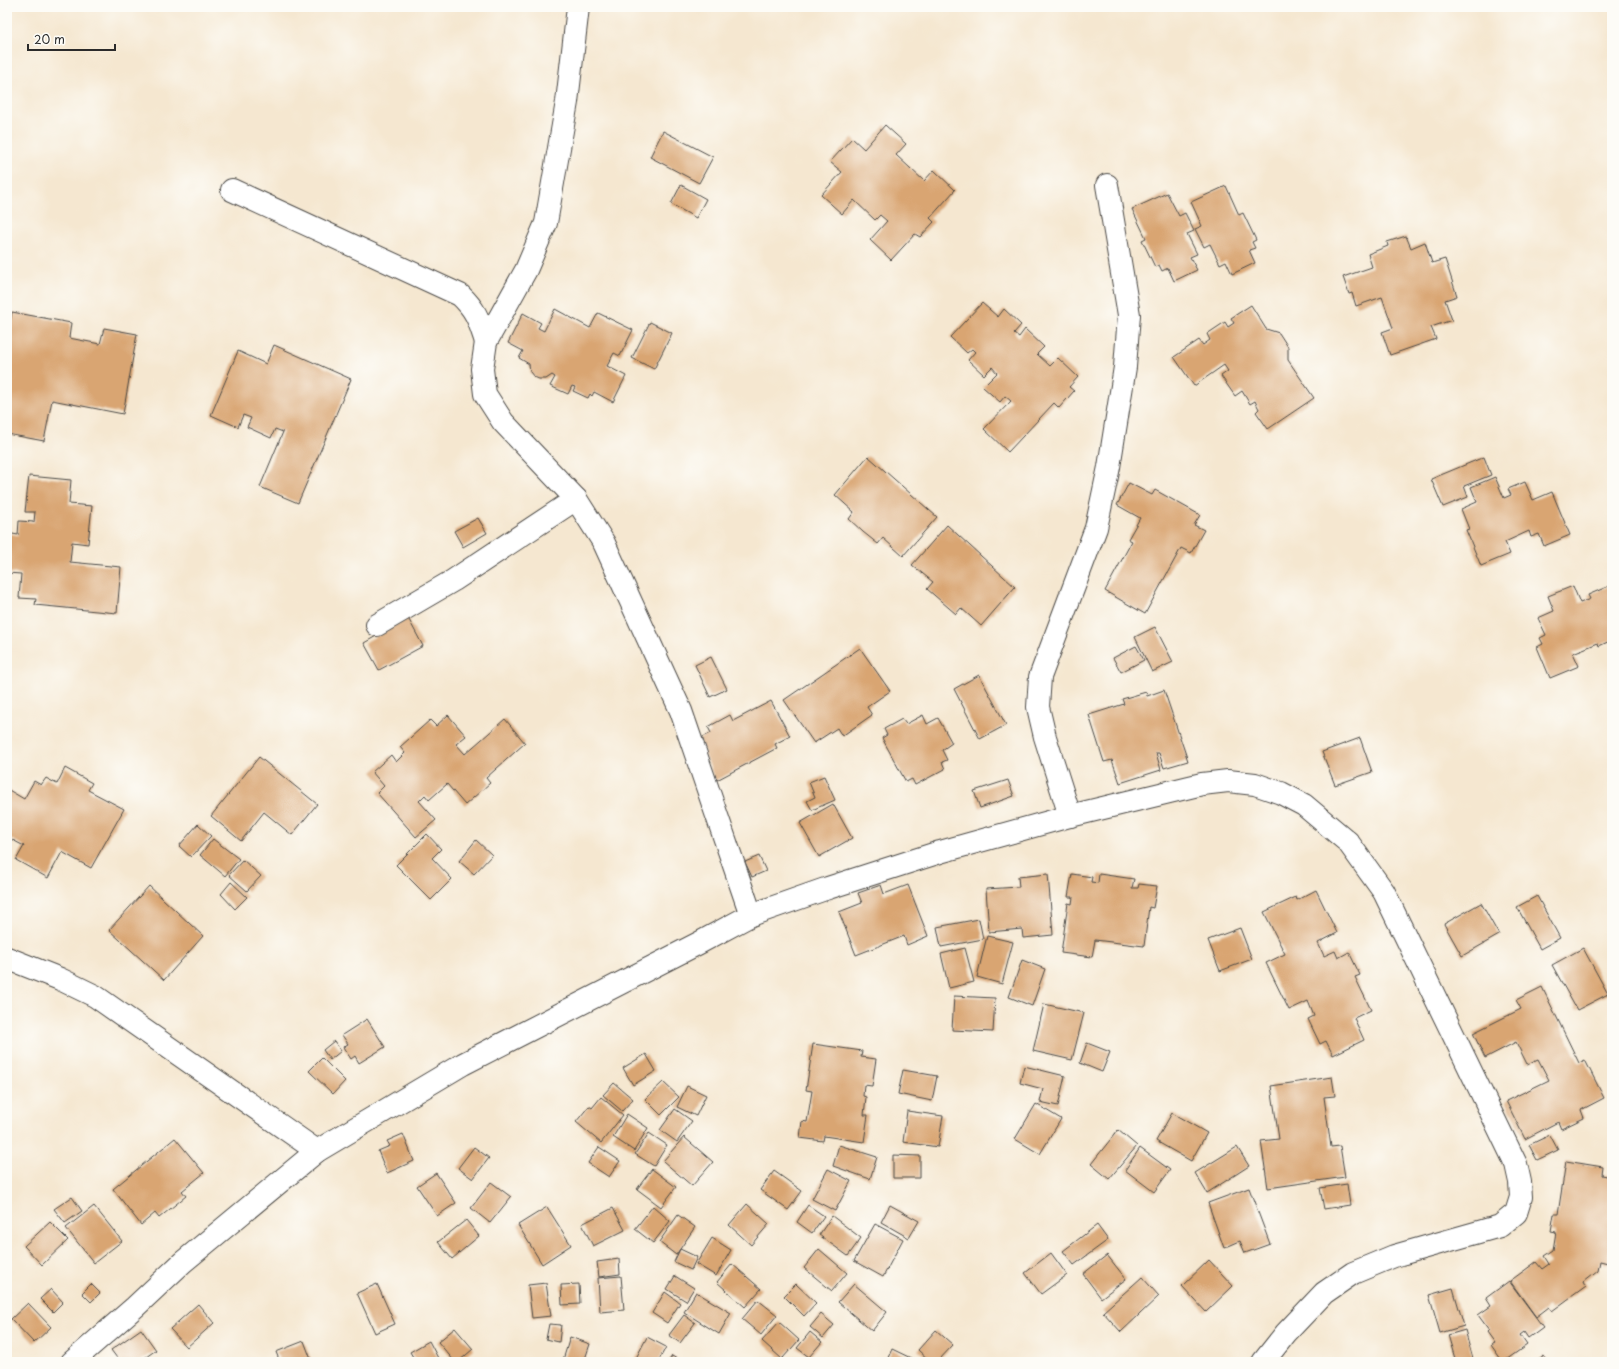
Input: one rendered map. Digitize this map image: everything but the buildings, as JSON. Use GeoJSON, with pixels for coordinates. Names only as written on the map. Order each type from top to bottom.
{"type":"FeatureCollection","features":[{"type":"Feature","properties":{"kind":"street"},"geometry":{"type":"LineString","coordinates":[[578,7],[567,102],[546,223],[526,270],[486,342],[482,369],[485,394],[503,422],[576,499],[604,543],[681,711],[751,915]]}},
{"type":"Feature","properties":{"kind":"street"},"geometry":{"type":"LineString","coordinates":[[1070,816],[1045,737],[1038,707],[1040,677],[1096,528],[1109,467],[1125,366],[1129,314],[1107,184]]}},
{"type":"Feature","properties":{"kind":"street"},"geometry":{"type":"LineString","coordinates":[[232,190],[460,295],[469,303],[478,315],[486,342]]}},
{"type":"Feature","properties":{"kind":"street"},"geometry":{"type":"LineString","coordinates":[[377,625],[454,580],[576,499]]}},
{"type":"Feature","properties":{"kind":"street"},"geometry":{"type":"LineString","coordinates":[[72,1362],[136,1307],[183,1262],[317,1151],[462,1064],[751,915],[828,888],[940,852],[1070,816],[1202,784],[1228,781],[1255,784],[1281,793],[1304,805],[1348,842],[1384,892],[1516,1164],[1520,1182],[1521,1197],[1516,1213],[1500,1226],[1394,1256],[1353,1273],[1324,1293],[1286,1333],[1263,1362]]}},
{"type":"Feature","properties":{"kind":"street"},"geometry":{"type":"LineString","coordinates":[[7,958],[60,979],[95,996],[317,1151]]}}]}
